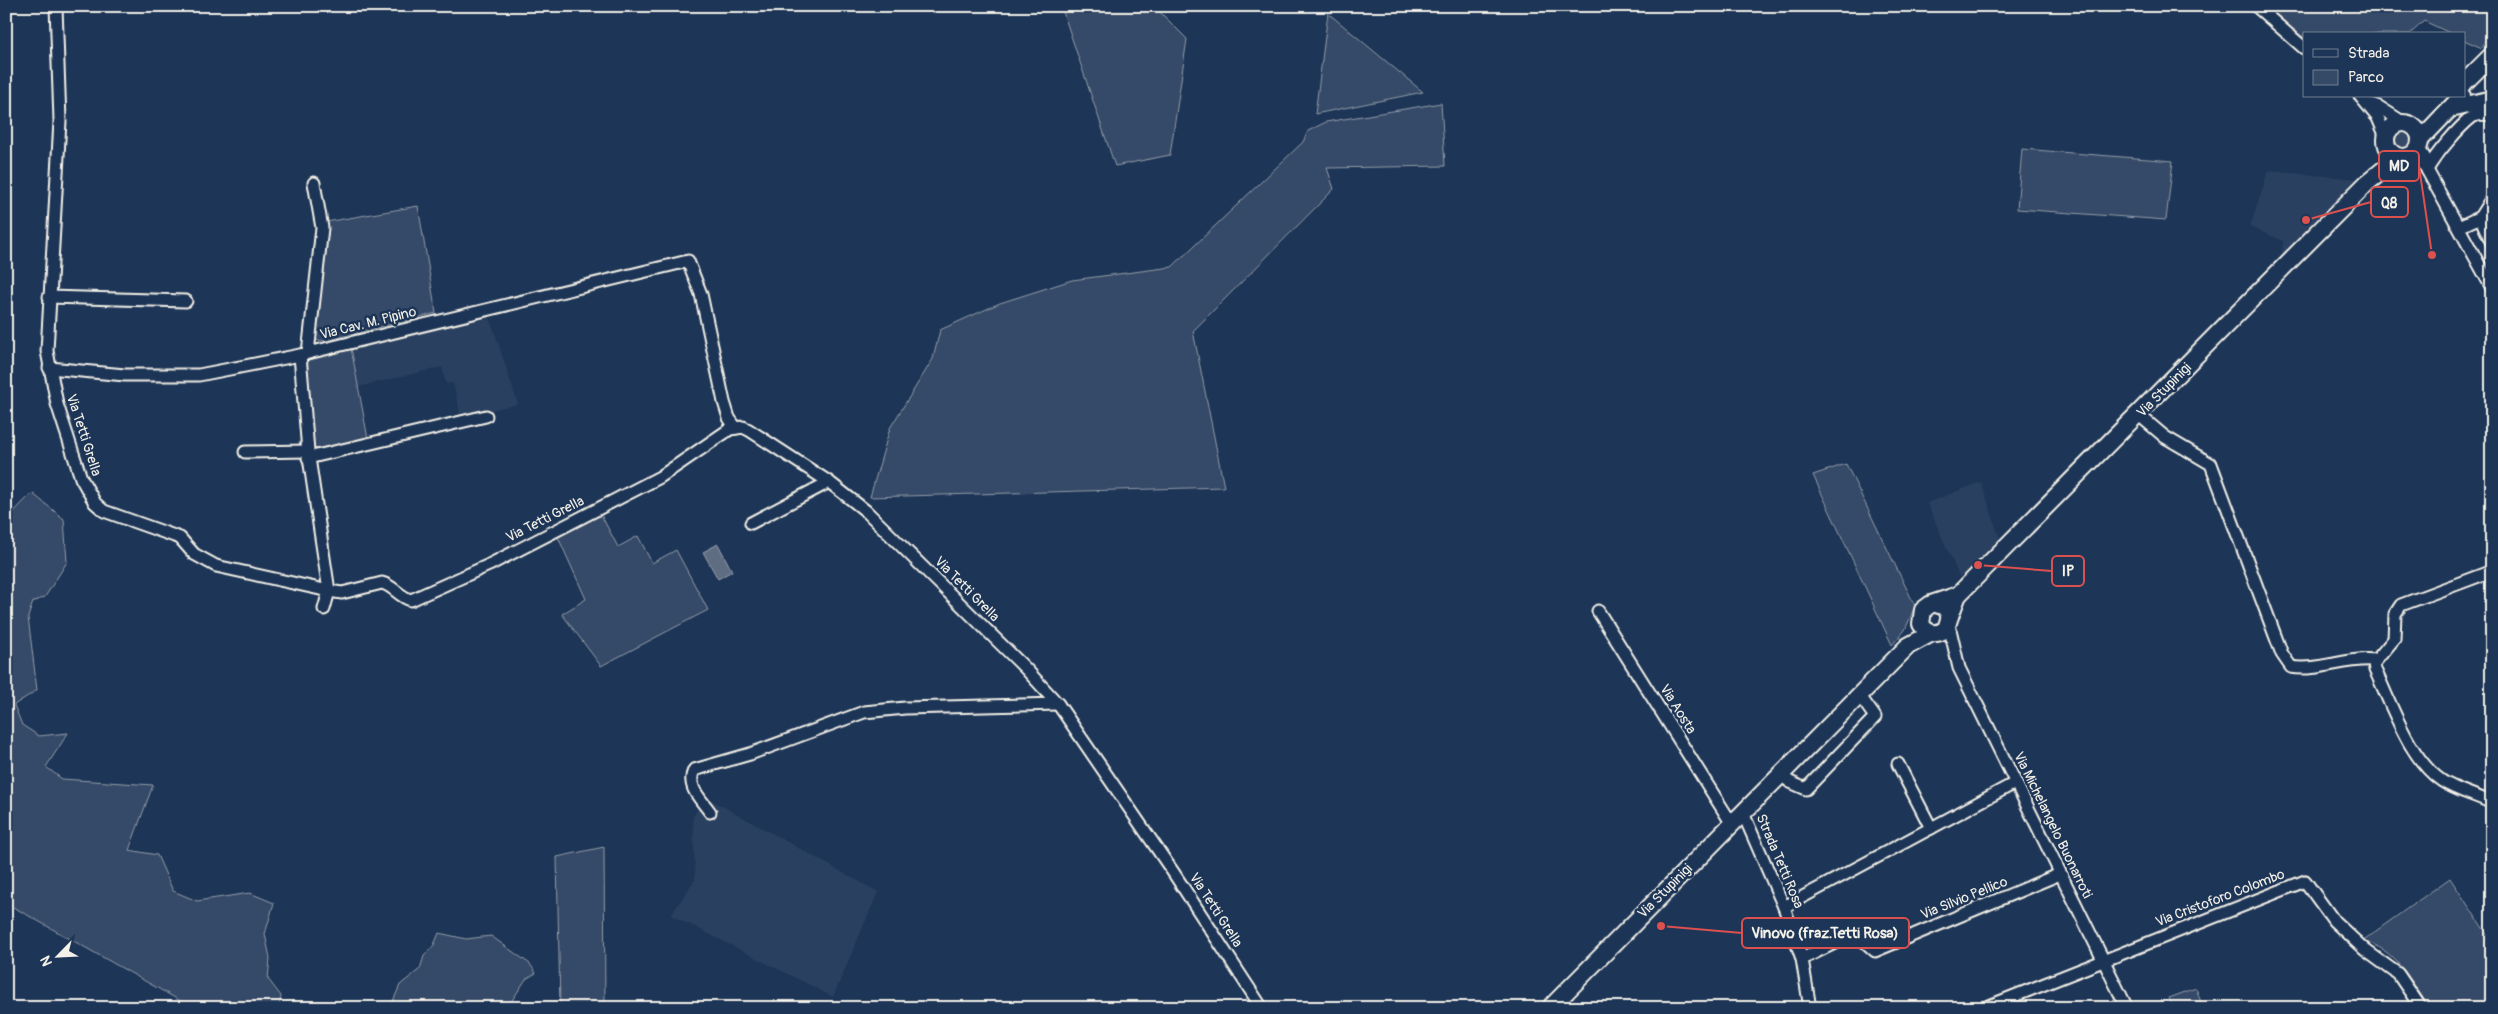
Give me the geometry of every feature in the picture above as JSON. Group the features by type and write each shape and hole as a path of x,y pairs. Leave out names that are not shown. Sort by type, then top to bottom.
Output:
{"street":[{"name":"Via Tetti Grella","path":"56,6 60,121 49,297 48,351 59,412 81,478 95,503 104,511 180,538 194,554 216,566 329,591 352,591 382,583 388,584 407,600 417,598 489,565 660,477 722,433 736,428 749,430 829,482 876,520 1025,668 1058,704 1174,872 1262,1008"},
{"path":"2256,6 2303,47"},
{"path":"2466,81 2492,54"},
{"name":"Via Stupinigi","path":"2466,92 2492,66"},
{"path":"2386,140 2391,127 2429,117 2450,103 2492,99"},
{"path":"2364,100 2416,129 2412,150"},
{"path":"2364,100 2378,118 2391,152 2412,150"},
{"name":"Via Stupinigi","path":"1550,1008 1908,646 1942,627 1958,595 2367,183 2412,150 2450,103"},
{"path":"2427,168 2472,117 2485,114 2492,115"},
{"name":"Via Stupinigi","path":"2367,183 2383,156 2386,140"},
{"path":"2412,150 2427,168 2490,281"},
{"path":"314,183 322,228 304,354 308,455 329,591 324,609"},
{"path":"2459,227 2480,217 2492,198"},
{"path":"2480,217 2492,243"},
{"name":"Via Cav. M. Pipino","path":"50,368 125,375 199,375 304,354 688,261 701,294 724,402 729,418 736,428"},
{"path":"49,297 186,301"},
{"path":"2139,414 2165,437 2211,464 2282,654 2290,667 2305,669 2350,660 2375,660 2392,645 2396,630 2395,614 2401,605 2492,571"},
{"path":"245,452 308,455 486,416"},
{"path":"751,523 829,482"},
{"name":"Via Stupinigi","path":"1936,604 1958,595"},
{"path":"1936,604 1945,607 1942,627 1924,628 1920,619 1923,610 1936,604"},
{"name":"Via Aosta","path":"1598,611 1738,818"},
{"name":"Via Stupinigi","path":"1908,646 1920,619"},
{"name":"Via Michelangelo Buonarroti","path":"1942,627 2015,783 2127,1008"},
{"path":"2375,660 2375,670 2385,692 2408,738 2427,770 2453,788 2492,803"},
{"path":"1781,775 1790,782 1806,789 1875,717 1860,696"},
{"path":"710,812 692,787 690,779 694,770 750,754 864,712 905,708 1058,704"},
{"path":"1898,764 1931,828"},
{"path":"1784,907 2015,783"},
{"name":"Strada Tetti Rosa","path":"1738,818 1784,907 1802,959 1810,1008"},
{"name":"Via Silvio Pellico","path":"1802,959 1855,933 1875,951 2060,874"},
{"name":"Via Cristoforo Colombo","path":"1984,1008 2305,881 2334,921 2365,950 2398,974 2419,1007"}],"shaded area":[{"path":"2268,171 2359,179 2282,255 2283,241 2250,227"},
{"path":"490,318 518,404 461,417 453,383 446,384 442,367 358,387 351,348"},
{"path":"1981,482 2002,545 1962,583 1927,503"},
{"path":"718,544 732,571 718,579 703,552"},
{"path":"706,797 878,892 833,997 671,915 695,879 693,816"}],"green space":[{"path":"1061,6 1154,6 1187,39 1170,155 1115,166"},
{"path":"2264,6 2492,6 2492,22 2482,48 2466,41 2466,32 2448,32 2424,21 2412,32 2303,32 2303,37"},
{"path":"1328,13 1423,92 1315,114"},
{"path":"1441,103 1445,166 1327,168 1334,189 1193,331 1224,487 870,497 890,428 933,359 940,330 1000,303 1072,280 1172,267 1303,142 1308,131 1326,122"},
{"path":"2403,131 2409,134 2412,140 2409,146 2403,149 2397,146 2394,140 2397,134"},
{"path":"2022,149 2173,161 2166,220 2017,209"},
{"path":"418,206 436,313 325,341 313,340 326,222"},
{"path":"351,348 368,439 314,449 302,358"},
{"path":"1846,464 1915,606 1905,630 1892,645 1813,475"},
{"path":"32,493 64,519 67,562 45,597 33,602 28,617 37,690 14,705 22,725 39,736 68,733 46,767 62,779 153,785 129,850 157,855 173,891 197,901 250,893 274,903 265,934 270,958 268,979 281,996 279,1008 193,1008 6,903 6,520"},
{"path":"601,515 618,547 638,536 652,563 676,550 708,610 601,666 562,614 586,599 558,537"},
{"path":"604,847 605,1008 560,1008 557,857"},
{"path":"2450,878 2492,942 2492,1008 2430,1008 2409,977 2393,958 2384,950 2362,941"},
{"path":"439,933 466,939 491,936 530,964 536,973 526,979 507,1008 390,1008 400,985 420,969 424,956 434,945"},
{"path":"2196,988 2203,1008 2173,1008 2169,998"}],"place":[{"name":"Q8","path":"2306,220"},
{"name":"MD","path":"2432,255"},
{"name":"IP","path":"1978,565"},
{"name":"Vinovo (fraz.Tetti Rosa)","path":"1661,926"}]}
